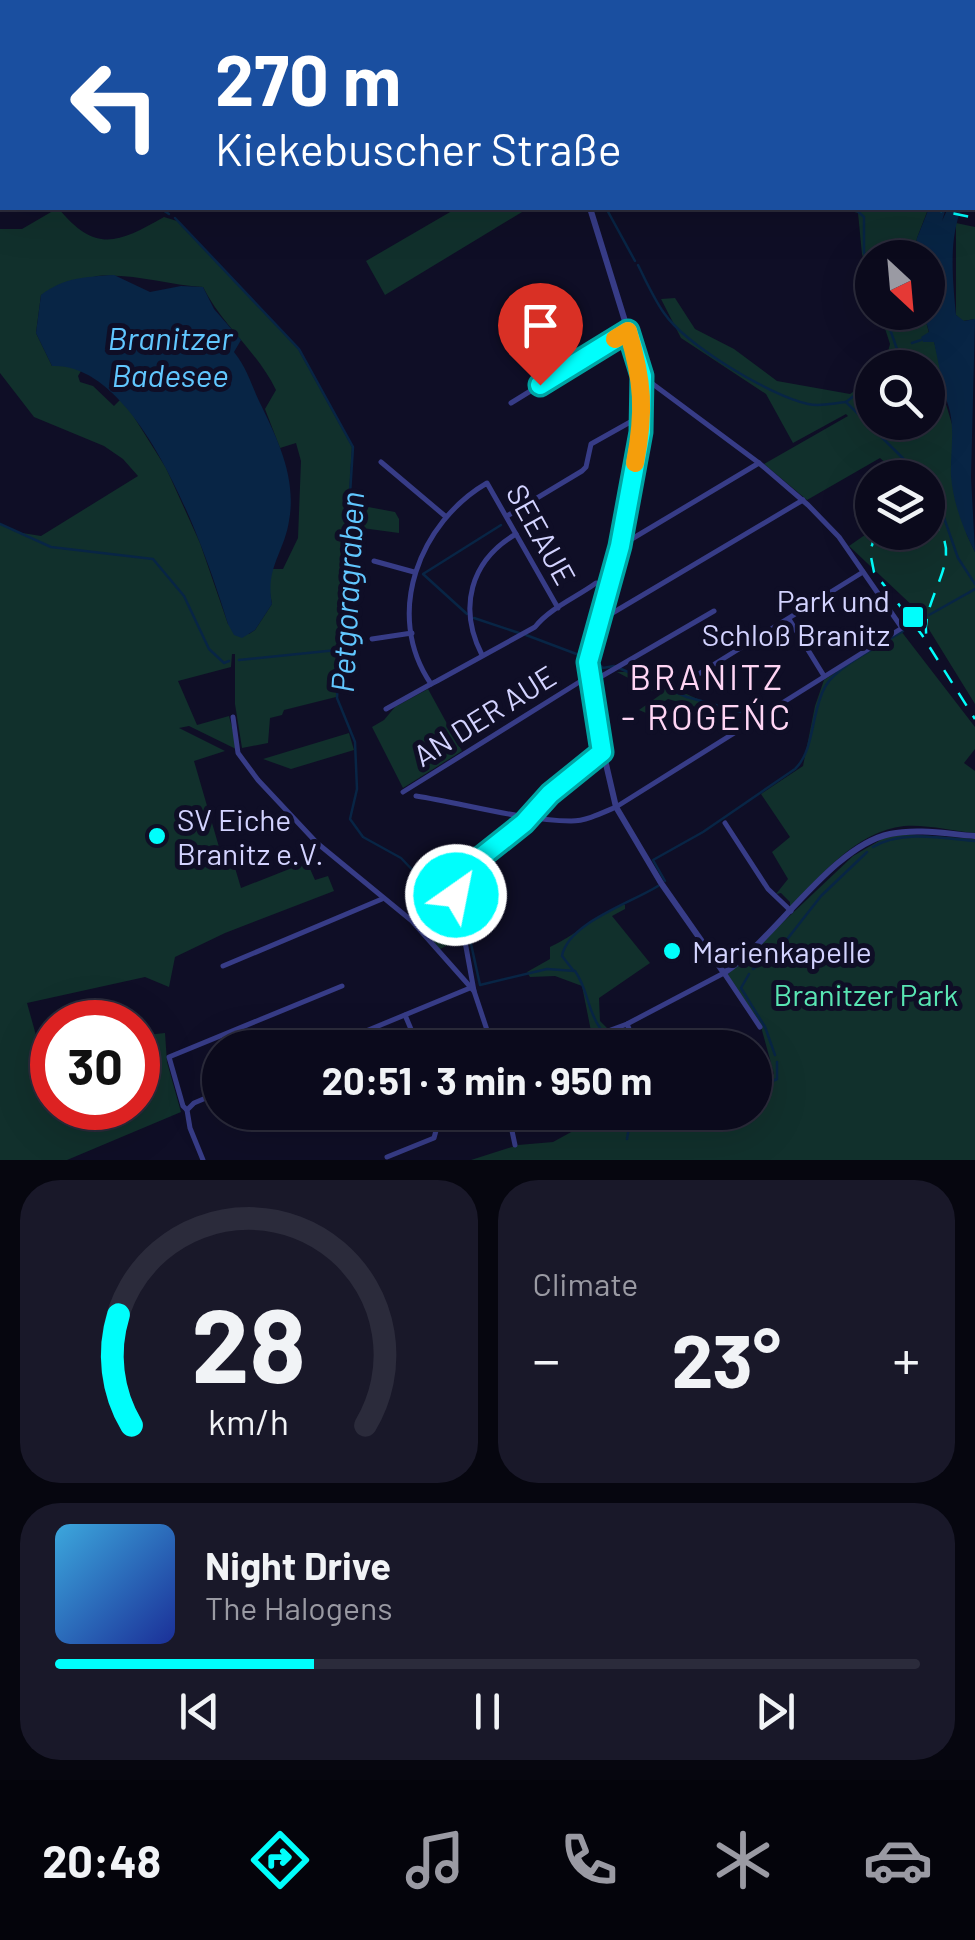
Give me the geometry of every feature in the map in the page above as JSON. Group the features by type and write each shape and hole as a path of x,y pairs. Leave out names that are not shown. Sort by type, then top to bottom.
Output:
{"street":[{"path":"591,210 642,376 642,416 620,546 590,652 589,679 602,752 616,807 661,883 760,1027"},
{"path":"511,403 628,331"},
{"path":"416,796 574,822 616,807 902,628 833,530 803,500 642,376"},
{"path":"507,516 582,471 591,444 642,416"},
{"path":"381,462 444,516 424,547 410,604 412,633 422,669 431,684"},
{"path":"620,546 759,464"},
{"name":"SEEAUE","path":"444,516 487,482 558,608"},
{"path":"598,621 803,500"},
{"path":"482,656 469,615 472,586 482,564 498,545 516,534"},
{"path":"374,561 415,572"},
{"path":"684,682 863,572"},
{"path":"386,709 535,627 596,583 609,586"},
{"name":"AN DER AUE","path":"403,792 589,679 714,611"},
{"path":"789,619 824,677"},
{"path":"372,639 412,633"},
{"path":"233,717 238,753 258,780 312,838 412,921 472,989 488,1030"},
{"path":"472,989 456,877 532,816 550,794 602,752"},
{"path":"725,823 768,890 791,912"},
{"path":"612,1030 724,973 844,859 884,835 904,832 975,836"},
{"path":"223,966 382,899"},
{"path":"459,974 472,968"},
{"path":"203,1160 169,1057 342,986"},
{"path":"368,1030 472,989"},
{"path":"404,1015 411,1030"},
{"path":"627,1024 629,1030"},
{"path":"187,1110 202,1100"},
{"path":"387,1157 434,1138 434,1130"},
{"path":"512,1130 516,1145"}],"green space":[{"path":"60,210 84,232 108,239 133,233 164,217 177,221 298,349 352,447 336,697 284,710 282,715 270,718 268,743 242,748 235,704 235,654 231,667 178,681 197,725 229,716 238,750 189,726 179,728 225,751 194,761 219,847 230,851 241,888 307,862 315,880 328,876 334,891 175,957 169,987 145,977 27,1003 30,1130 138,1130 67,1160 0,1160 0,524 16,532 41,536 138,476 104,446 34,417 0,373 0,229 22,229","holes":["97,276 203,287 259,363 276,390 265,409 280,448 296,443 301,461 298,538 283,569 272,569 268,582 272,604 249,634 228,624 200,543 166,468 122,398 114,406 93,386 80,382 81,371 72,365 52,366 36,333 41,295"]},
{"path":"454,210 525,210 385,295 366,261"},
{"path":"847,210 927,212 917,240 861,240 858,213"},
{"path":"956,223 975,227 975,319 963,321 956,315"},
{"path":"675,298 695,329 734,349 777,381 850,394 855,391 855,440 945,440 945,401 954,431 951,474 975,552 975,704 917,610 849,546 855,542 855,550 945,550 945,460 855,460 855,472 807,500 764,464 848,416 793,443 766,394 681,338 661,299"},
{"path":"885,330 928,330 922,337 934,341 936,350 888,350"},
{"path":"363,506 395,512 399,533 362,528 354,538 355,513"},
{"path":"901,631 975,727 975,749 964,763 975,771 975,833 904,826 870,836 827,869 790,907 781,893 776,894 788,879 772,852 790,837 761,794 803,766 824,680"},
{"path":"617,672 639,672 706,703 699,708 668,699 646,713 639,710 660,695"},
{"path":"428,689 462,751 403,788 372,727 395,707"},
{"path":"349,733 354,750 291,769 263,759"},
{"name":"Branitzer Park","path":"905,834 975,839 975,1160 471,1160 518,1145 553,1142 575,1130 772,1130 772,1030 762,1030 727,975 853,856 884,838"},
{"path":"455,900 461,930 454,933 456,941 440,949 413,920"},
{"path":"625,905 625,909 612,916 650,963 599,998 600,1021 609,1030 591,1030 582,986 555,976 530,977 527,972 550,959 550,947"},
{"path":"165,1033 167,1062 181,1112 160,1121 160,1034"}],"water":[{"path":"928,210 945,210 942,221 947,210 961,210 953,247 953,275 956,315 964,321 975,319 971,477 975,552 963,525 951,476 952,422 945,397 945,350 936,350 934,342 923,342 921,337 928,330 945,330 945,240 917,240"},
{"name":"Branitzer Badesee","path":"114,275 150,292 181,286 203,287 214,309 241,340 234,352 284,458 291,505 287,532 271,580 272,604 255,630 242,638 234,635 228,624 186,510 141,427 114,394 84,373 52,366 36,333 41,295 67,281"}],"waterway":[{"name":"Petgoragraben","path":"163,210 169,214"},
{"path":"607,210 635,261"},
{"path":"856,210 864,217 864,240"},
{"name":"Petgoragraben","path":"175,218 299,349 353,447 337,698 355,742 357,789 350,819 363,837 401,858 421,879 454,899 461,898 480,985 547,969 575,971 600,1028"},
{"path":"638,265 675,326 730,368 808,404 846,402"},
{"path":"890,330 897,350"},
{"path":"912,343 921,340"},
{"path":"855,395 846,402 855,411"},
{"path":"884,440 905,460"},
{"path":"945,521 958,558 975,584"},
{"path":"0,524 51,547 153,559 184,596 209,649 224,663 229,661"},
{"path":"467,614 423,574 501,525"},
{"path":"929,615 975,589"},
{"path":"474,618 519,633"},
{"path":"665,881 653,860 703,832 795,769 806,752 830,679 903,631"},
{"path":"526,635 595,661 603,668 614,666 687,697 748,714"},
{"path":"239,660 337,650"},
{"path":"873,847 909,837 975,841"},
{"path":"753,969 781,947 821,896 867,852"},
{"path":"573,970 562,956 576,934 602,915 658,886"},
{"path":"749,974 741,988 765,1027 775,1055"},
{"path":"772,1081 777,1079 777,1062"},
{"name":"Petgoragraben","path":"627,1139 628,1130"}],"railway":[{"path":"937,210 975,218"},
{"path":"928,643 926,627 945,563 945,545"},
{"path":"871,550 874,572 922,635 975,719"}],"slow traffic":[{"path":"615,339 628,331 642,376 641,432 635,463"}],"place":[{"name":"Park und Schloß Branitz","path":"913,617"},
{"name":"SV Eiche Branitz e.V.","path":"157,836"},
{"name":"Marienkapelle","path":"672,951"}],"district":[{"name":"BRANITZ - ROGEŃC","path":"707,696"}],"route":[{"path":"456,895 456,877 524,823 566,779 602,752 588,662 620,546 641,432 642,376 628,331 540,385"}]}
